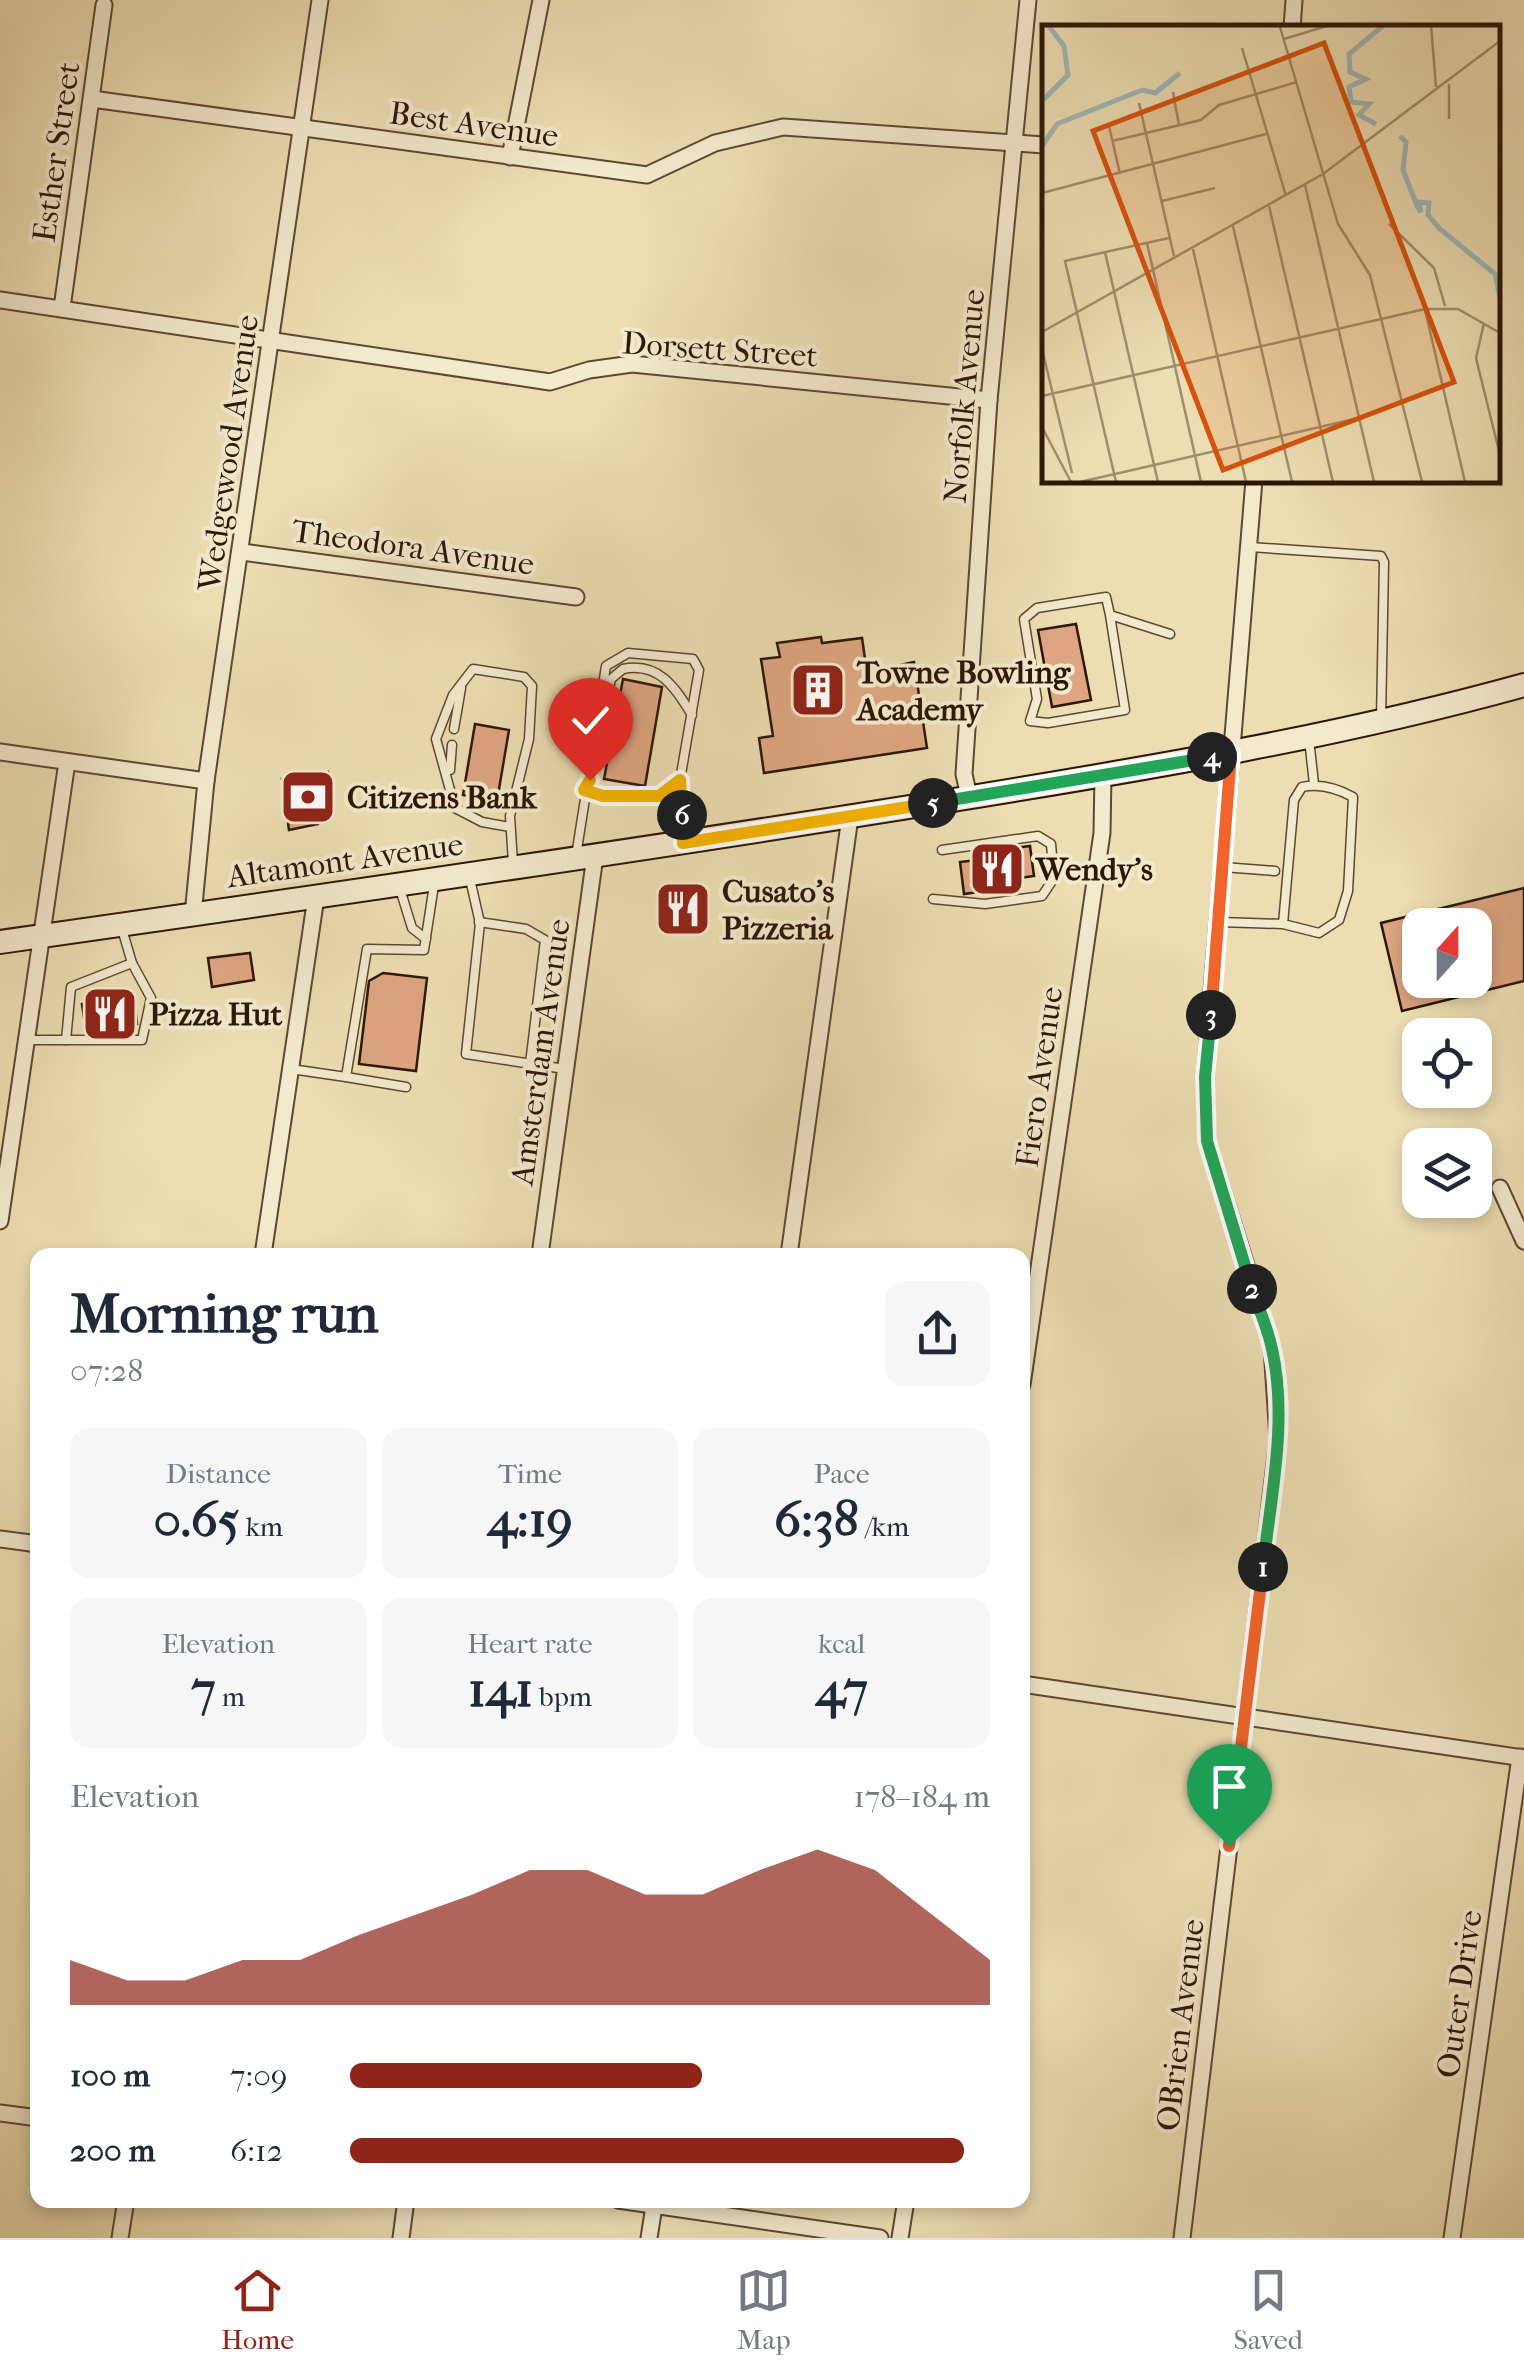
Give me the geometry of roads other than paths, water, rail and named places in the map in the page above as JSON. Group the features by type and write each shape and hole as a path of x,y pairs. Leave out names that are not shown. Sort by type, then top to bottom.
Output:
{"main road":[{"name":"Altamont Avenue","path":"0,942 683,843 1104,776 1231,754 1524,686"}],"street":[{"name":"Wedgewood Avenue","path":"192,915 206,781 320,0"},
{"path":"510,158 541,0"},
{"name":"Norfolk Avenue","path":"968,797 964,774 989,400 1028,0"},
{"path":"1292,25 1294,0"},
{"name":"Esther Street","path":"62,308 104,5"},
{"name":"Best Avenue","path":"92,99 647,175 716,143 783,127 1042,145"},
{"name":"Dorsett Street","path":"0,300 272,344 550,382 590,370 632,364 989,400"},
{"name":"OBrien Avenue","path":"1182,2238 1278,1438 1272,1348 1207,1141 1205,1077 1254,482"},
{"name":"Theodora Avenue","path":"242,552 576,597"},
{"path":"0,752 206,781"},
{"path":"0,1221 6,1142 26,1040 67,762"},
{"name":"Fiero Avenue","path":"1030,1330 1102,833 1104,776"},
{"path":"790,1248 850,817"},
{"name":"Amsterdam Avenue","path":"541,1248 565,1069 585,857"},
{"path":"264,1248 316,896"},
{"path":"1500,1188 1524,1241"},
{"path":"0,1539 30,1543"},
{"path":"1030,1685 1522,1758"},
{"name":"Outer Drive","path":"1452,2238 1522,1758"},
{"path":"0,2113 30,2117"},
{"path":"120,2238 125,2208"},
{"path":"401,2238 405,2208"},
{"path":"649,2238 653,2208"},
{"path":"692,2208 880,2238"},
{"path":"900,2238 905,2208"}],"lane":[{"path":"1248,547 1380,556 1384,562 1381,719"},
{"path":"1106,597 1110,615 1125,710 1048,723 1030,721 1037,699 1024,620 1037,608 1106,597"},
{"path":"1110,615 1170,634"},
{"path":"585,857 584,790 606,666 628,653 694,659 699,670 680,780 683,843"},
{"path":"510,827 462,815 455,808 436,740 440,722 473,669 524,677 532,686 528,738 510,827 514,868"},
{"path":"584,790 590,780 610,679 623,669 658,671 676,689 692,715"},
{"path":"454,729 462,684"},
{"path":"1309,735 1314,784"},
{"path":"450,779 452,745"},
{"path":"584,790 603,796 659,796 680,780"},
{"path":"1220,922 1283,924 1319,933 1329,930 1339,920 1348,891 1353,798 1314,784 1302,787 1294,800 1283,924"},
{"path":"933,899 985,904 1042,896 1054,878 1051,844 1038,836 942,850"},
{"path":"1223,868 1275,871"},
{"path":"468,874 479,922 463,1047 466,1054 565,1069"},
{"path":"346,1077 367,949 424,950 434,880"},
{"path":"399,885 412,928 426,938"},
{"path":"479,922 526,928 545,940 530,1064"},
{"path":"26,1040 142,1040 151,998 132,963 121,926"},
{"path":"66,1040 71,987 132,963"},
{"path":"291,1069 406,1087"}],"place":[{"name":"Towne Bowling Academy","path":"818,690"},
{"name":"Citizens Bank","path":"308,797"},
{"name":"Wendy's","path":"997,869"},
{"name":"Cusato's Pizzeria","path":"683,909"},
{"name":"Pizza Hut","path":"110,1014"}]}
